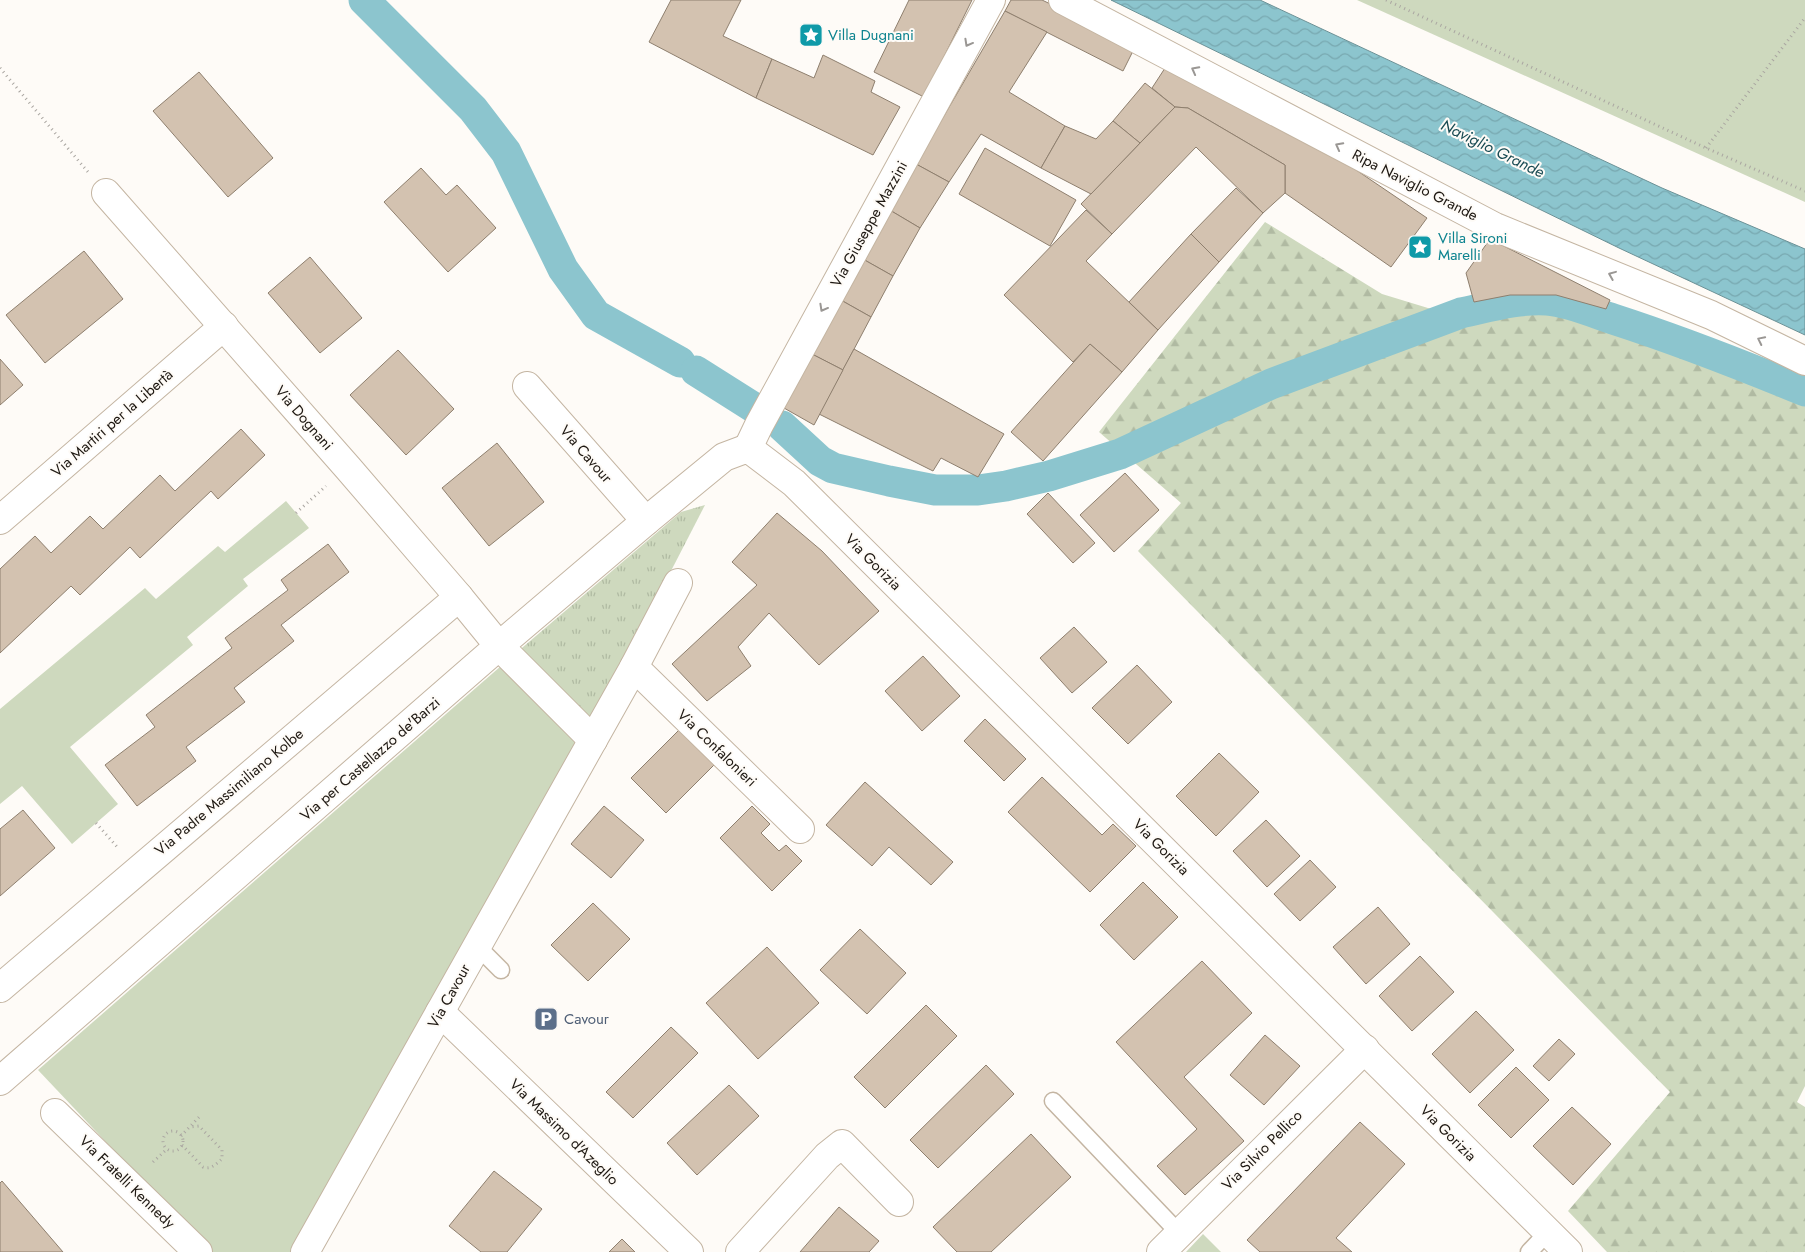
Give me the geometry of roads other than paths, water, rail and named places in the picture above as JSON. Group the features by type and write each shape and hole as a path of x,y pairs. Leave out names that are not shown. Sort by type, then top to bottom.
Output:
{"street":[{"name":"Via Giuseppe Mazzini","path":"748,448 991,0"},
{"name":"Ripa Naviglio Grande","path":"1064,0 1495,227 1711,315 1805,361"},
{"name":"Via Dognani","path":"106,193 348,468 499,646"},
{"name":"Via Martiri per la Libertà","path":"0,520 224,326"},
{"name":"Via Cavour","path":"527,386 646,521"},
{"name":"Via per Castellazzo de'Barzi","path":"0,1081 499,646 646,521 718,461 748,448"},
{"name":"Via Gorizia","path":"748,448 794,483 1568,1252"},
{"name":"Via Cavour","path":"305,1252 634,667 678,583"},
{"name":"Via Padre Massimiliano Kolbe","path":"0,988 459,597"},
{"path":"499,646 593,740"},
{"name":"Via Confalonieri","path":"634,667 800,829"},
{"name":"Via Massimo d'Azeglio","path":"440,1012 689,1252"},
{"name":"Via Silvio Pellico","path":"1170,1242 1365,1049"},
{"name":"Via Fratelli Kennedy","path":"55,1113 198,1252"},
{"path":"740,1252 827,1156 842,1144 899,1202"}],"lane":[{"path":"477,946 501,970"},
{"path":"1053,1101 1170,1242"},
{"path":"1529,1252 1548,1232"}],"water":[{"name":"Naviglio Grande","path":"1111,0 1260,0 1662,188 1805,249 1805,335 1619,248"}],"waterway":[{"path":"364,0 473,109 506,152 563,269 596,315 680,362"},
{"path":"782,426 820,461 833,468 935,490 978,490 1006,486 1049,476 1120,454 1271,384 1461,313 1526,300 1556,301 1581,308 1686,344 1805,391"},
{"path":"696,371 756,409"}],"place":[{"name":"Villa Dugnani","path":"811,35"},
{"name":"Villa Sironi Marelli","path":"1420,247"},
{"name":"Cavour","path":"546,1019"}]}
